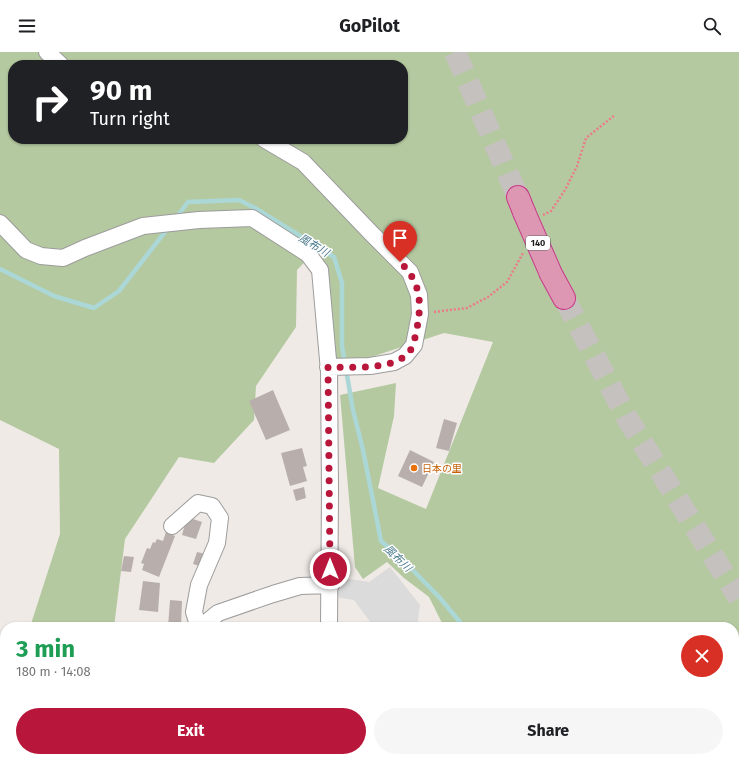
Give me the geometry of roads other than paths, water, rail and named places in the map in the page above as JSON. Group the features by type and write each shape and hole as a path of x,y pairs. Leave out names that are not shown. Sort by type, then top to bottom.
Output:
{"highway":[{"name":"140","path":"521,204 564,298"}],"street":[{"path":"47,52 56,60"},
{"path":"272,144 303,162 410,272 419,295 420,314 414,345 405,356 394,362 370,366 328,367"},
{"path":"0,223 26,250 41,256 63,258 143,226 199,220 252,218 308,254 320,270 328,367 329,622"},
{"path":"172,526 198,504 212,506 220,518 217,543 198,585 194,612 196,622"},
{"path":"207,622 218,614 273,594 300,586 330,585"}],"waterway":[{"name":"風布川","path":"175,219 188,202 239,200 255,208 334,257 342,283 342,346 353,410 363,450 381,541 403,560 440,598 460,622"},
{"name":"風布川","path":"0,269 54,296 94,308 119,291 168,228"}],"tunnel":[{"path":"455,52 518,197"},
{"path":"564,298 627,418 739,598"}],"place":[{"name":"日本の里","path":"414,468"}]}
